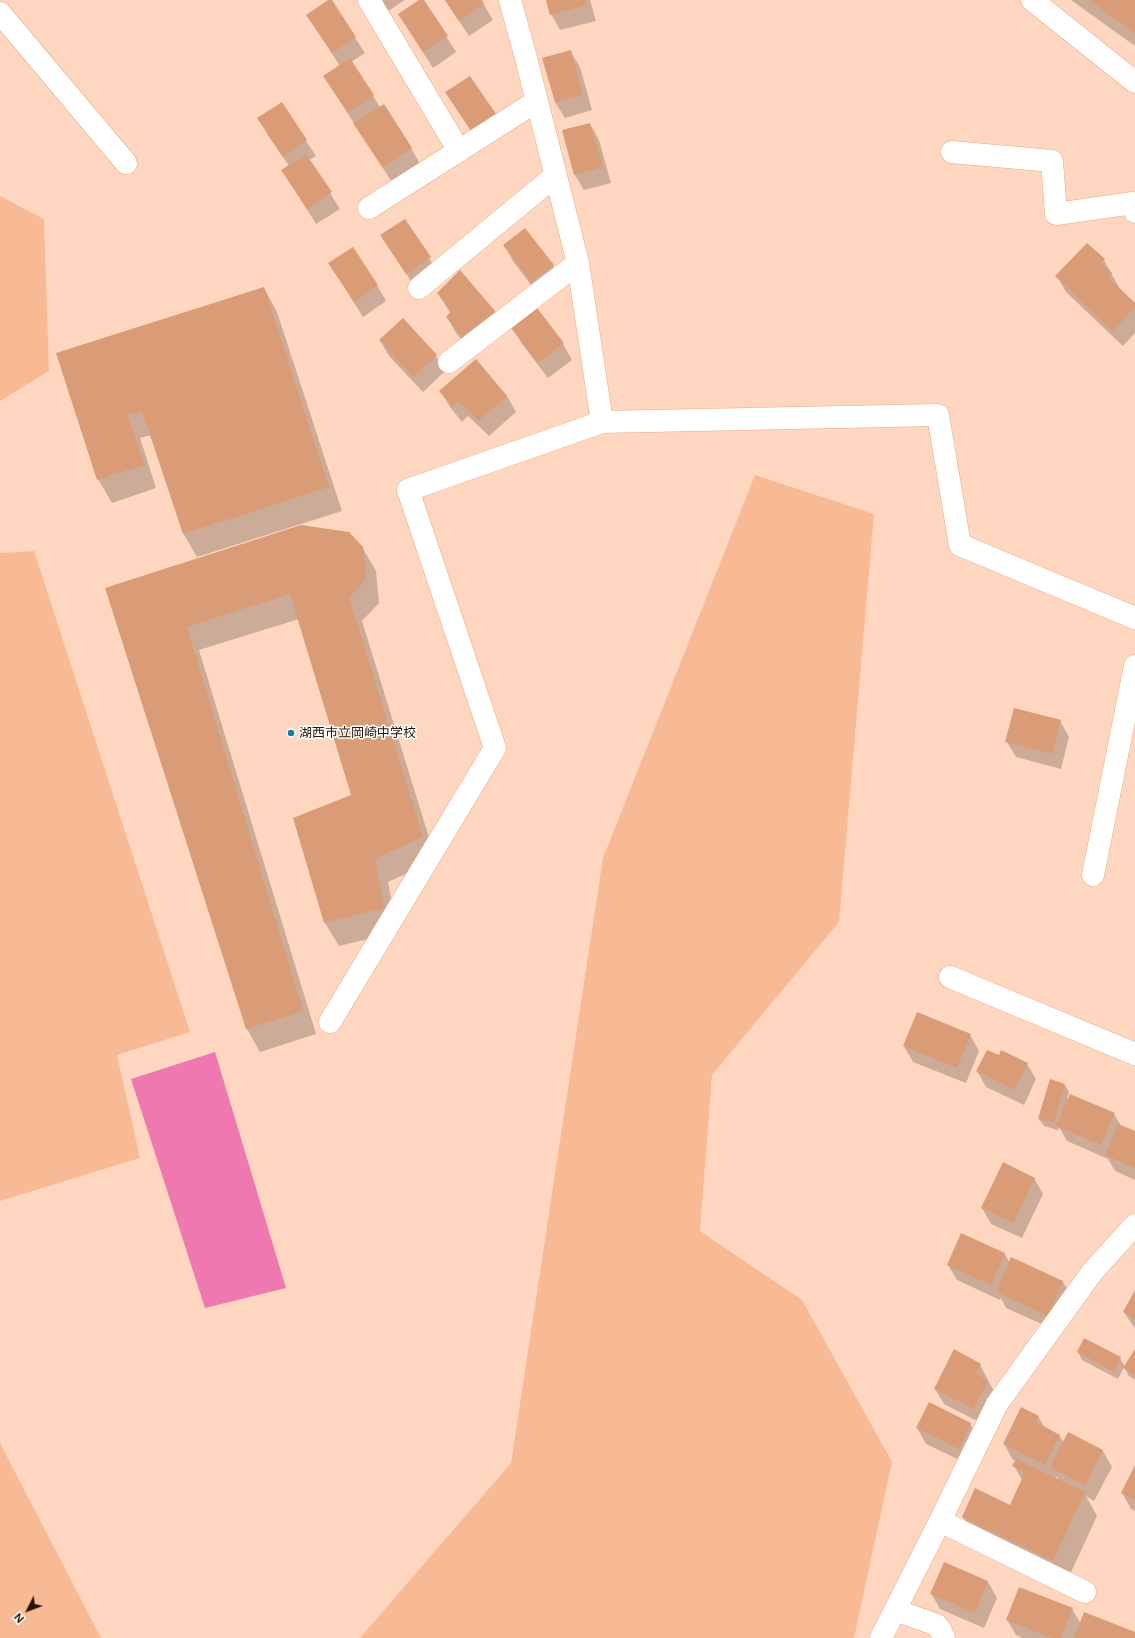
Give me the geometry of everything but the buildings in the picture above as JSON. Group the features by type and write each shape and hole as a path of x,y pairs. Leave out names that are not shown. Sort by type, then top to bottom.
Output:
{"street":[{"path":"369,0 459,150"},
{"path":"510,0 578,263 602,422"},
{"path":"1032,0 1135,82"},
{"path":"0,13 126,163"},
{"path":"369,208 537,101"},
{"path":"952,152 1052,161 1056,214 1134,206"},
{"path":"419,288 556,175"},
{"path":"449,362 578,263"},
{"path":"330,1022 494,748 408,490 602,422 938,415 960,545 1135,618"},
{"path":"1093,875 1135,666"},
{"path":"950,977 1135,1054"},
{"path":"881,1638 940,1522 997,1404 1093,1271 1135,1224"},
{"path":"940,1522 1084,1592"},
{"path":"895,1610 937,1625 944,1638"}],"shaded area":[{"path":"0,196 44,219 49,371 0,401"},
{"path":"755,475 874,514 839,922 712,1075 700,1231 802,1300 892,1462 854,1638 360,1638 511,1463 603,858"},
{"path":"34,551 190,1032 117,1055 140,1158 0,1201 0,553"},
{"path":"215,1052 286,1288 205,1308 131,1079"},
{"path":"0,1443 101,1638 0,1638"}],"place":[{"name":"湖西市立岡崎中学校","path":"291,733"}]}
